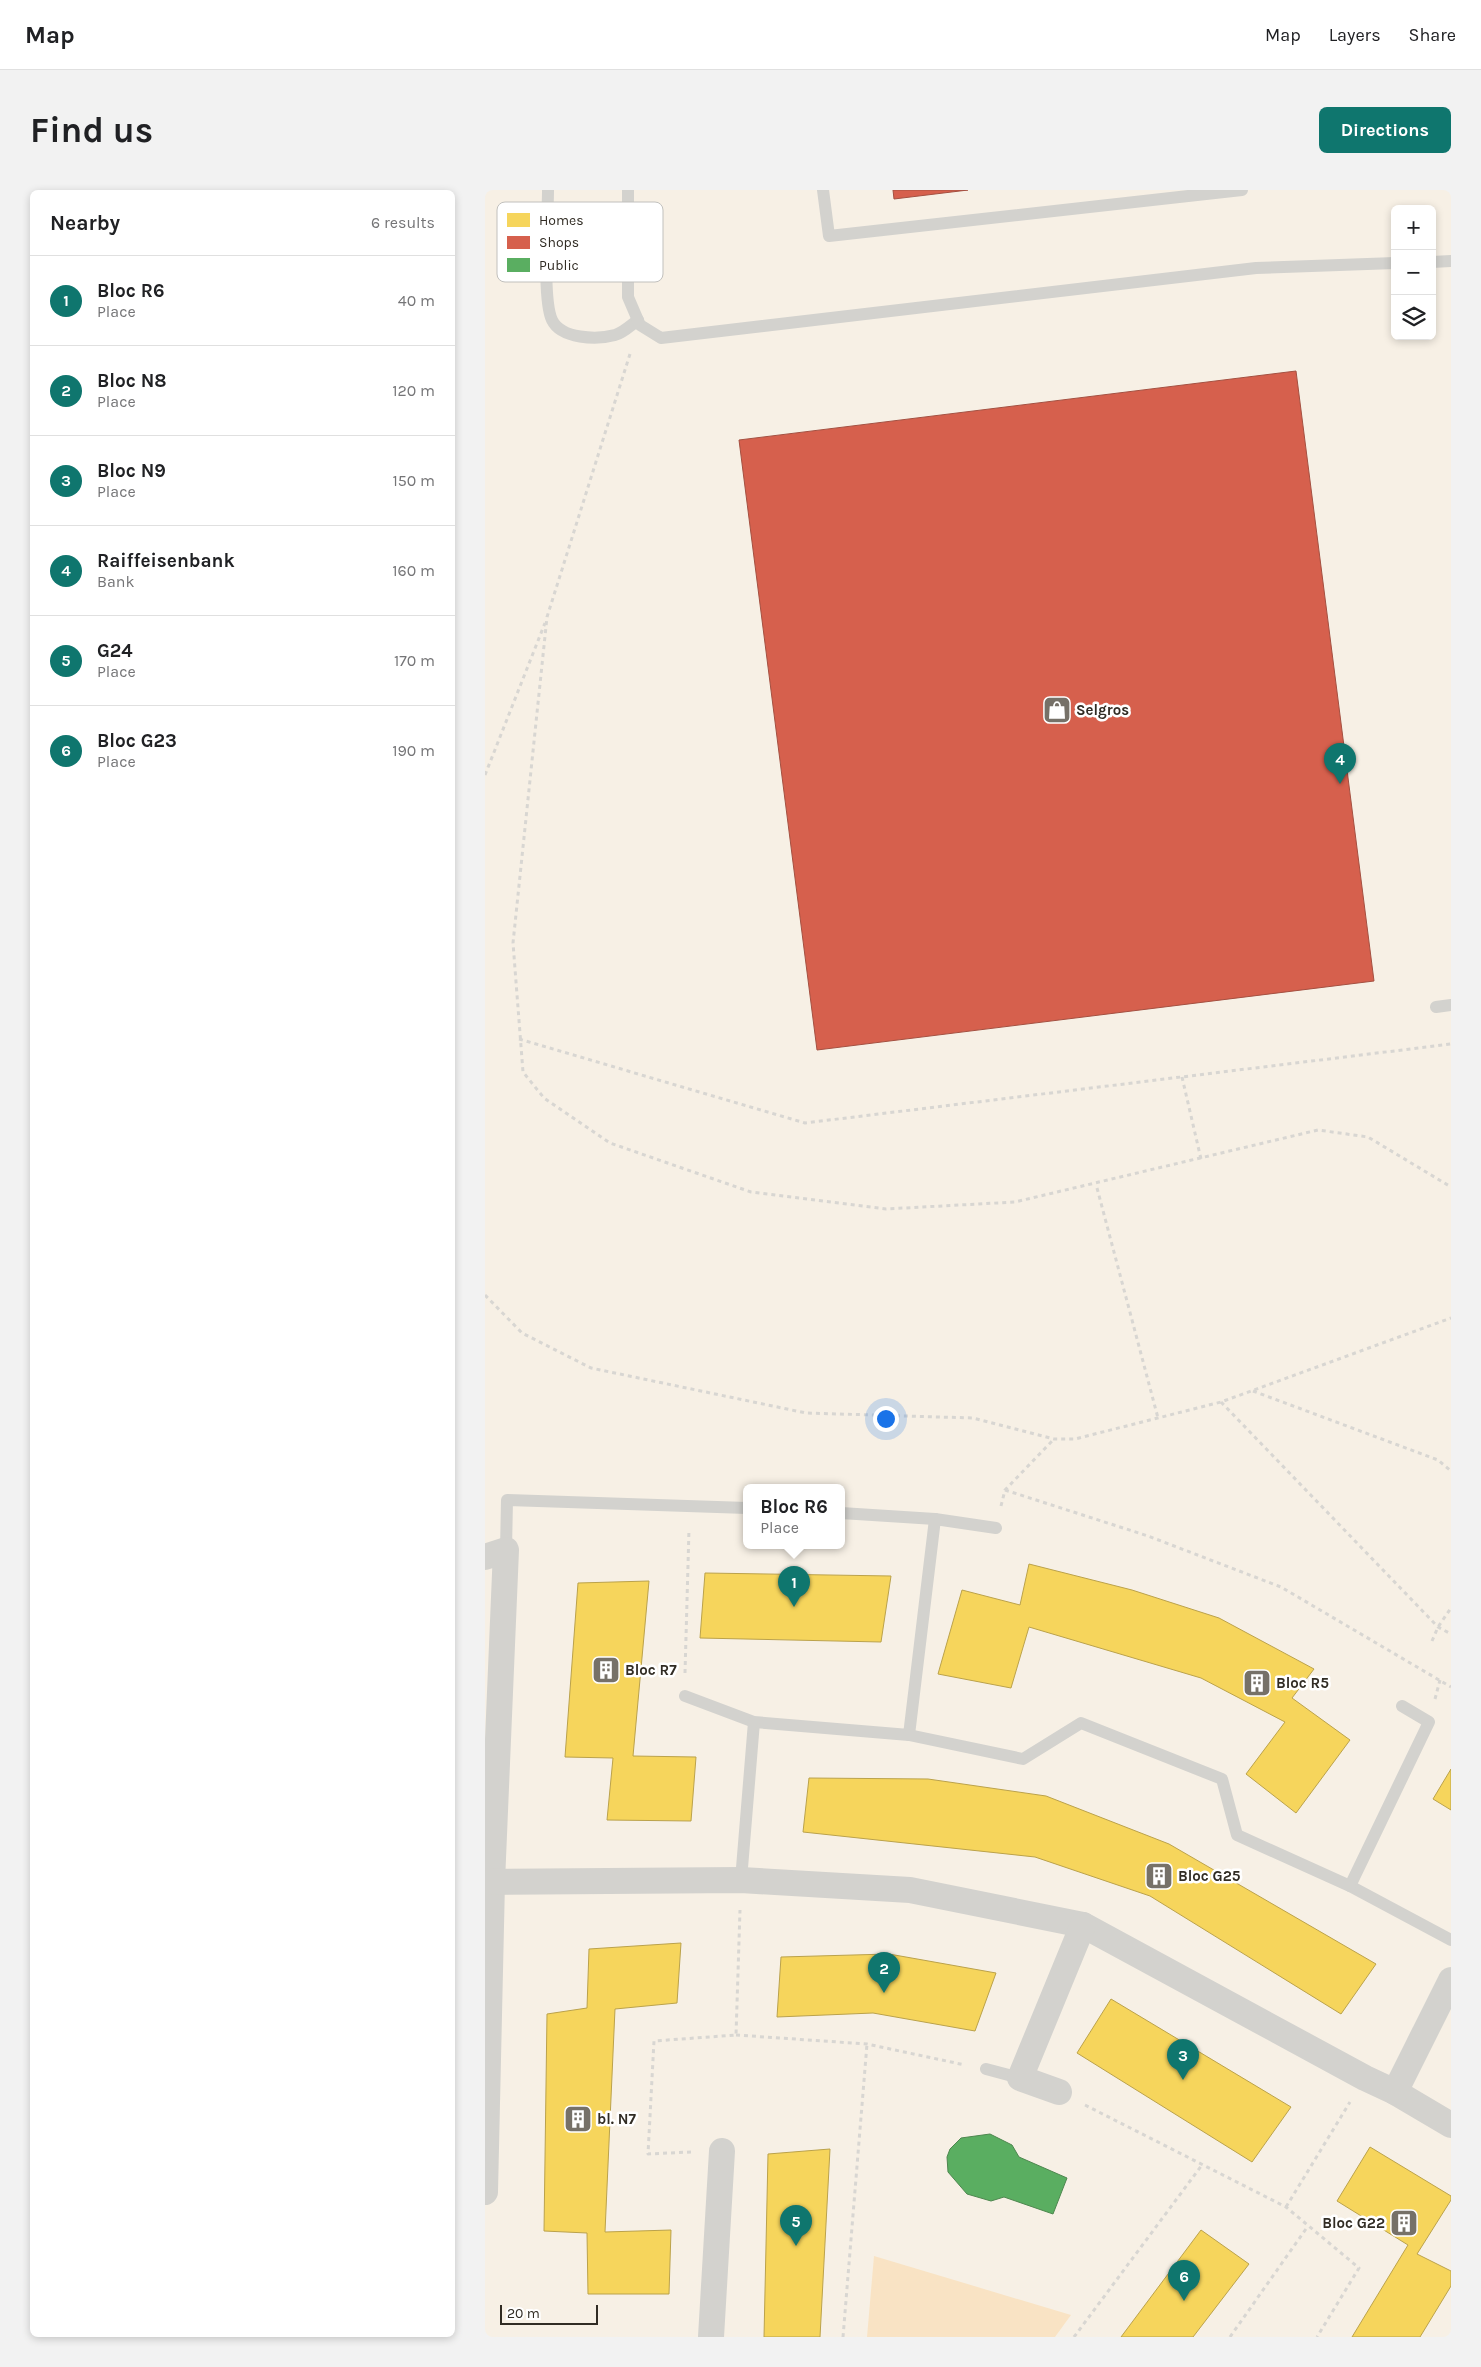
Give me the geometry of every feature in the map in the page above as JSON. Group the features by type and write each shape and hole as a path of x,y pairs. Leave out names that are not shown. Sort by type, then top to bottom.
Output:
{"street":[{"path":"485,2192 488,1882 496,1553"},
{"path":"488,1882 741,1880 910,1890 1083,1925 1365,2078 1395,2092 1451,2124"},
{"path":"1059,2092 1020,2078 1083,1925"},
{"path":"1395,2092 1451,1980"},
{"path":"711,2337 722,2151"}],"lane":[{"path":"823,190 829,236 1242,190"},
{"path":"1436,262 1451,261"},
{"path":"628,282 628,297 639,322 661,338 1256,268 1391,263"},
{"path":"548,282 548,299 552,320 561,332 582,338 615,335 639,322"},
{"path":"1436,1007 1451,1005"},
{"path":"496,1553 507,1500 743,1508"},
{"path":"845,1514 935,1518 996,1528"},
{"path":"909,1735 935,1518"},
{"path":"685,1696 754,1722 909,1735 1023,1759 1081,1722 1222,1779 1237,1835 1350,1886 1451,1940"},
{"path":"1350,1886 1429,1722 1402,1706"},
{"path":"741,1880 754,1722"},
{"path":"986,2069 1020,2078"}],"path":[{"path":"485,775 547,618 639,322"},
{"path":"547,618 513,944 519,1039 523,1072 544,1098 610,1143 751,1192 886,1209 1015,1202 1318,1130 1368,1137 1451,1187"},
{"path":"519,1039 805,1123 1451,1044"},
{"path":"1182,1077 1201,1159"},
{"path":"1097,1188 1158,1418"},
{"path":"485,1295 522,1334 591,1368 806,1413 973,1418 1054,1439 1075,1439 1221,1402 1451,1318"},
{"path":"1252,1391 1438,1460 1451,1471"},
{"path":"1221,1402 1438,1627 1451,1634"},
{"path":"996,1528 1005,1490 1054,1439"},
{"path":"1005,1490 1148,1536 1281,1587 1451,1687"},
{"path":"685,1696 690,1505"},
{"path":"1432,1641 1438,1627 1451,1608"},
{"path":"736,2035 741,1880"},
{"path":"722,2151 648,2154 654,2041 736,2035 867,2044 986,2069"},
{"path":"843,2337 867,2044"},
{"path":"1286,2206 1365,2078"},
{"path":"1059,2092 1286,2206 1359,2268 1317,2337"},
{"path":"1074,2337 1202,2165"},
{"path":"1230,2337 1308,2226"}],"shaded area":[{"path":"874,2256 1071,2315 1055,2337 867,2337"}],"building: Homes":[{"name":"Bloc R5","path":"1029,1564 1132,1590 1219,1618 1314,1669 1292,1698 1350,1740 1296,1813 1246,1774 1285,1722 1201,1678 1029,1627 1011,1688 938,1674 962,1590 1020,1605"},
{"path":"705,1573 891,1576 881,1642 700,1638"},
{"name":"Bloc R7","path":"649,1581 633,1756 696,1757 691,1821 607,1820 613,1758 565,1757 578,1583"},
{"path":"1451,1769 1451,1810 1433,1799"},
{"name":"Bloc G25","path":"809,1778 928,1779 1046,1796 1169,1844 1376,1964 1341,2014 1150,1896 1035,1857 803,1832"},
{"name":"bl. N7","path":"681,1943 677,2003 615,2009 605,2232 671,2230 669,2294 588,2294 587,2233 544,2231 547,2014 587,2008 589,1949"},
{"path":"889,1954 996,1973 975,2031 873,2013 777,2017 781,1957"},
{"path":"1111,1999 1291,2107 1252,2162 1077,2053"},
{"name":"Bloc G22","path":"1370,2147 1451,2196 1451,2200 1417,2254 1451,2271 1451,2286 1420,2337 1352,2337 1408,2245 1337,2201"},
{"path":"830,2149 820,2337 764,2337 768,2154"},
{"path":"1201,2230 1249,2264 1193,2337 1121,2337"}],"building: Shops":[{"path":"893,190 968,190 894,199"},
{"name":"Selgros","path":"1296,371 1374,981 817,1050 739,440"}],"building: Public":[{"path":"990,2134 1012,2145 1019,2157 1067,2178 1053,2214 1004,2197 991,2201 967,2194 948,2172 947,2157 950,2149 961,2138"}],"place":[{"name":"Selgros","path":"1057,710"},
{"name":"Raiffeisenbank","path":"1340,784"},
{"name":"Bloc R6","path":"794,1607"},
{"name":"Bloc R7","path":"606,1670"},
{"name":"Bloc R5","path":"1257,1683"},
{"name":"Bloc G25","path":"1159,1876"},
{"name":"Bloc N8","path":"884,1993"},
{"name":"Bloc N9","path":"1183,2080"},
{"name":"bl. N7","path":"578,2119"},
{"name":"Bloc G22","path":"1404,2223"},
{"name":"G24","path":"796,2246"},
{"name":"Bloc G23","path":"1184,2301"}]}
